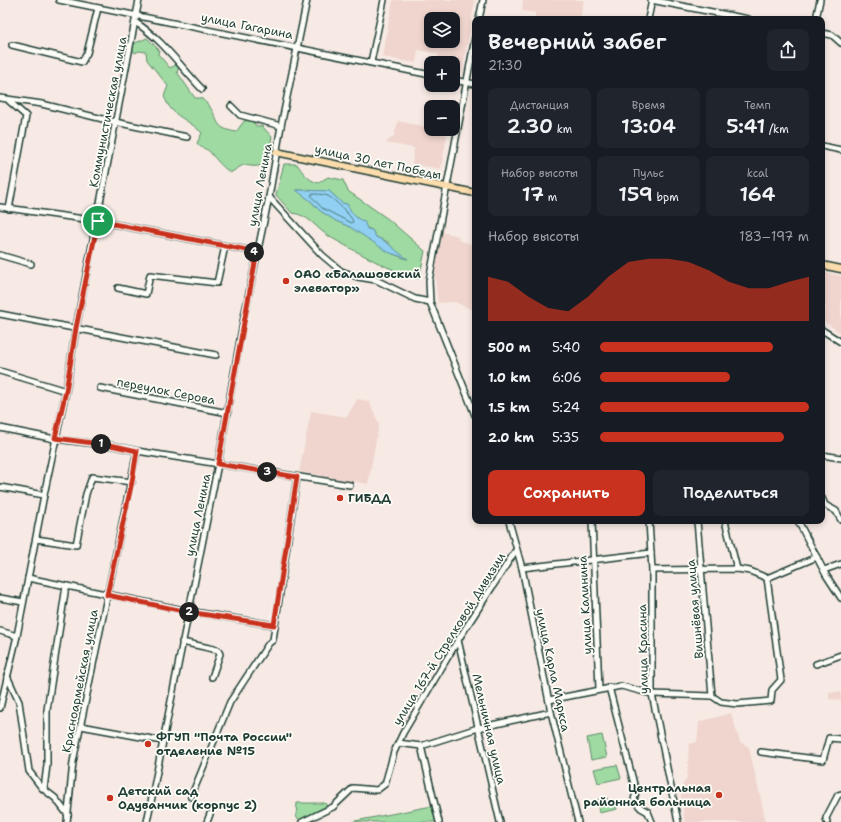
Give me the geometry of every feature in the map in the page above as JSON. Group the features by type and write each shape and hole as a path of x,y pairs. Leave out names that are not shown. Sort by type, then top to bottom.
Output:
{"main road":[{"name":"улица 30 лет Победы","path":"276,152 472,192"},
{"path":"825,266 841,269"}],"street":[{"name":"улица Гагарина","path":"59,0 136,14 424,73"},
{"name":"Коммунистическая улица","path":"0,708 17,636 55,438 66,391 76,328 98,221 115,122 139,0"},
{"name":"улица Ленина","path":"147,822 228,413 257,252 269,197 276,152 306,0"},
{"path":"371,62 384,0"},
{"path":"479,16 482,0"},
{"path":"649,16 652,0 733,16"},
{"path":"817,16 820,0"},
{"path":"12,45 82,62 87,53 98,8"},
{"path":"135,22 147,30 179,61 202,89"},
{"path":"825,34 832,35 841,43"},
{"path":"472,53 431,262 429,281 430,302 472,407"},
{"path":"460,81 472,83"},
{"path":"0,98 42,104 115,122 187,137"},
{"path":"8,100 26,116 10,209"},
{"path":"231,106 240,115 281,126"},
{"path":"825,147 841,150"},
{"path":"269,197 322,255 341,271 358,277 376,280 415,299 430,302"},
{"path":"0,207 98,221 257,252"},
{"path":"118,288 146,294 150,275 180,277 217,283 225,246"},
{"path":"0,255 31,264"},
{"path":"0,314 216,355"},
{"path":"825,332 841,342"},
{"path":"0,372 66,391"},
{"name":"переулок Серова","path":"100,388 228,413"},
{"path":"0,428 350,485"},
{"name":"Красноармейская улица","path":"67,822 74,762 107,595 132,482 137,451"},
{"path":"825,455 841,458"},
{"path":"36,538 76,545 86,494 92,477 132,482"},
{"path":"192,797 230,702 269,643 273,640 297,477"},
{"path":"0,487 44,495"},
{"path":"825,505 836,510 841,520"},
{"name":"улица Карла Маркса","path":"510,524 522,568 551,712 578,822"},
{"name":"улица Калинина","path":"592,524 599,689"},
{"name":"улица Красина","path":"649,524 652,570 652,694 678,822"},
{"name":"Вишнёвая улица","path":"697,524 712,696"},
{"path":"726,524 737,569"},
{"path":"800,524 841,598"},
{"name":"улица 167-й Стрелковой Дивизии","path":"302,822 333,807 353,788 377,790 385,784 398,743 458,640 516,550"},
{"path":"522,568 651,553"},
{"path":"652,570 737,569 750,571 767,578 817,557"},
{"path":"824,570 841,564"},
{"path":"28,578 188,612 274,625"},
{"path":"549,700 609,687 621,686 652,694 712,696 721,702 737,704 771,701 772,690 781,680 767,578"},
{"path":"44,789 47,765 47,710 66,586"},
{"path":"0,598 23,602"},
{"path":"0,631 17,636"},
{"name":"Мельничная улица","path":"458,640 500,822"},
{"path":"182,642 218,650 220,654 212,677"},
{"path":"816,664 841,655"},
{"path":"7,675 19,702 29,771 44,789 55,798 68,815"},
{"path":"609,687 636,792 634,800 641,808 648,812 652,822"},
{"path":"398,743 421,746 478,728 551,712"},
{"path":"81,726 163,741"},
{"path":"761,752 823,760 829,738 841,738"},
{"path":"421,746 439,822"},
{"path":"827,822 826,818 838,795 841,794"},
{"path":"207,822 210,814"}],"shaded area":[{"path":"393,0 475,0 462,72 460,72 460,56 438,56 438,54 418,50 416,63 382,57"},
{"path":"523,0 584,0 581,16 535,16 535,13 522,11"},
{"path":"398,121 424,127 424,136 447,136 441,169 412,164 414,148 385,143 394,136"},
{"path":"442,232 459,236 458,240 472,244 472,310 455,302 438,303 435,279 436,264"},
{"path":"825,272 841,276 841,333 825,322"},
{"path":"357,399 369,401 379,424 368,484 299,472 311,411 347,417"},
{"path":"829,692 841,692 841,700 829,699"},
{"path":"731,713 740,742 749,747 766,822 685,822 680,790 687,777 689,744 697,742 699,722"}],"green space":[{"path":"147,38 159,50 158,54 170,68 176,65 179,67 177,72 195,98 201,98 208,105 218,124 224,129 236,132 244,121 252,120 256,126 262,126 272,137 266,163 258,166 243,165 230,173 210,152 197,143 202,133 171,109 164,96 168,86 147,60 146,52 139,51 135,53 132,49 133,44"},
{"path":"284,164 297,164 306,176 318,183 328,177 343,180 348,191 388,219 425,251 419,279 385,266 330,237 308,219 292,213 276,195","holes":["297,190 329,191 342,203 347,204 351,212 358,220 372,230 376,237 388,242 394,251 407,259 393,254 350,227 336,221 319,210 312,202"]},
{"path":"602,735 607,757 591,760 587,738"},
{"path":"617,765 621,778 598,783 594,769"},
{"path":"607,798 608,802 615,801 617,809 599,813 597,800"},
{"path":"297,803 325,803 327,806 300,820 296,817"},
{"path":"432,806 436,822 353,822 355,821"}],"water":[{"path":"296,190 329,191 342,203 347,204 354,215 358,219 364,221 367,229 372,230 376,237 408,259 388,252 350,227 336,221 319,210 312,202"}],"place":[{"name":"ОАО «Балашовский элеватор»","path":"286,281"},
{"name":"ГИБДД","path":"340,498"},
{"name":"ФГУП \"Почта России\" отделение №15","path":"148,744"},
{"name":"Центральная районная больница","path":"719,795"},
{"name":"Детский сад Одуванчик (корпус 2)","path":"110,798"}],"route":[{"path":"98,221 257,252 218,464 297,477 274,625 188,612 107,595 132,482 137,451 115,446 55,438 66,391 76,328 98,221"}]}
